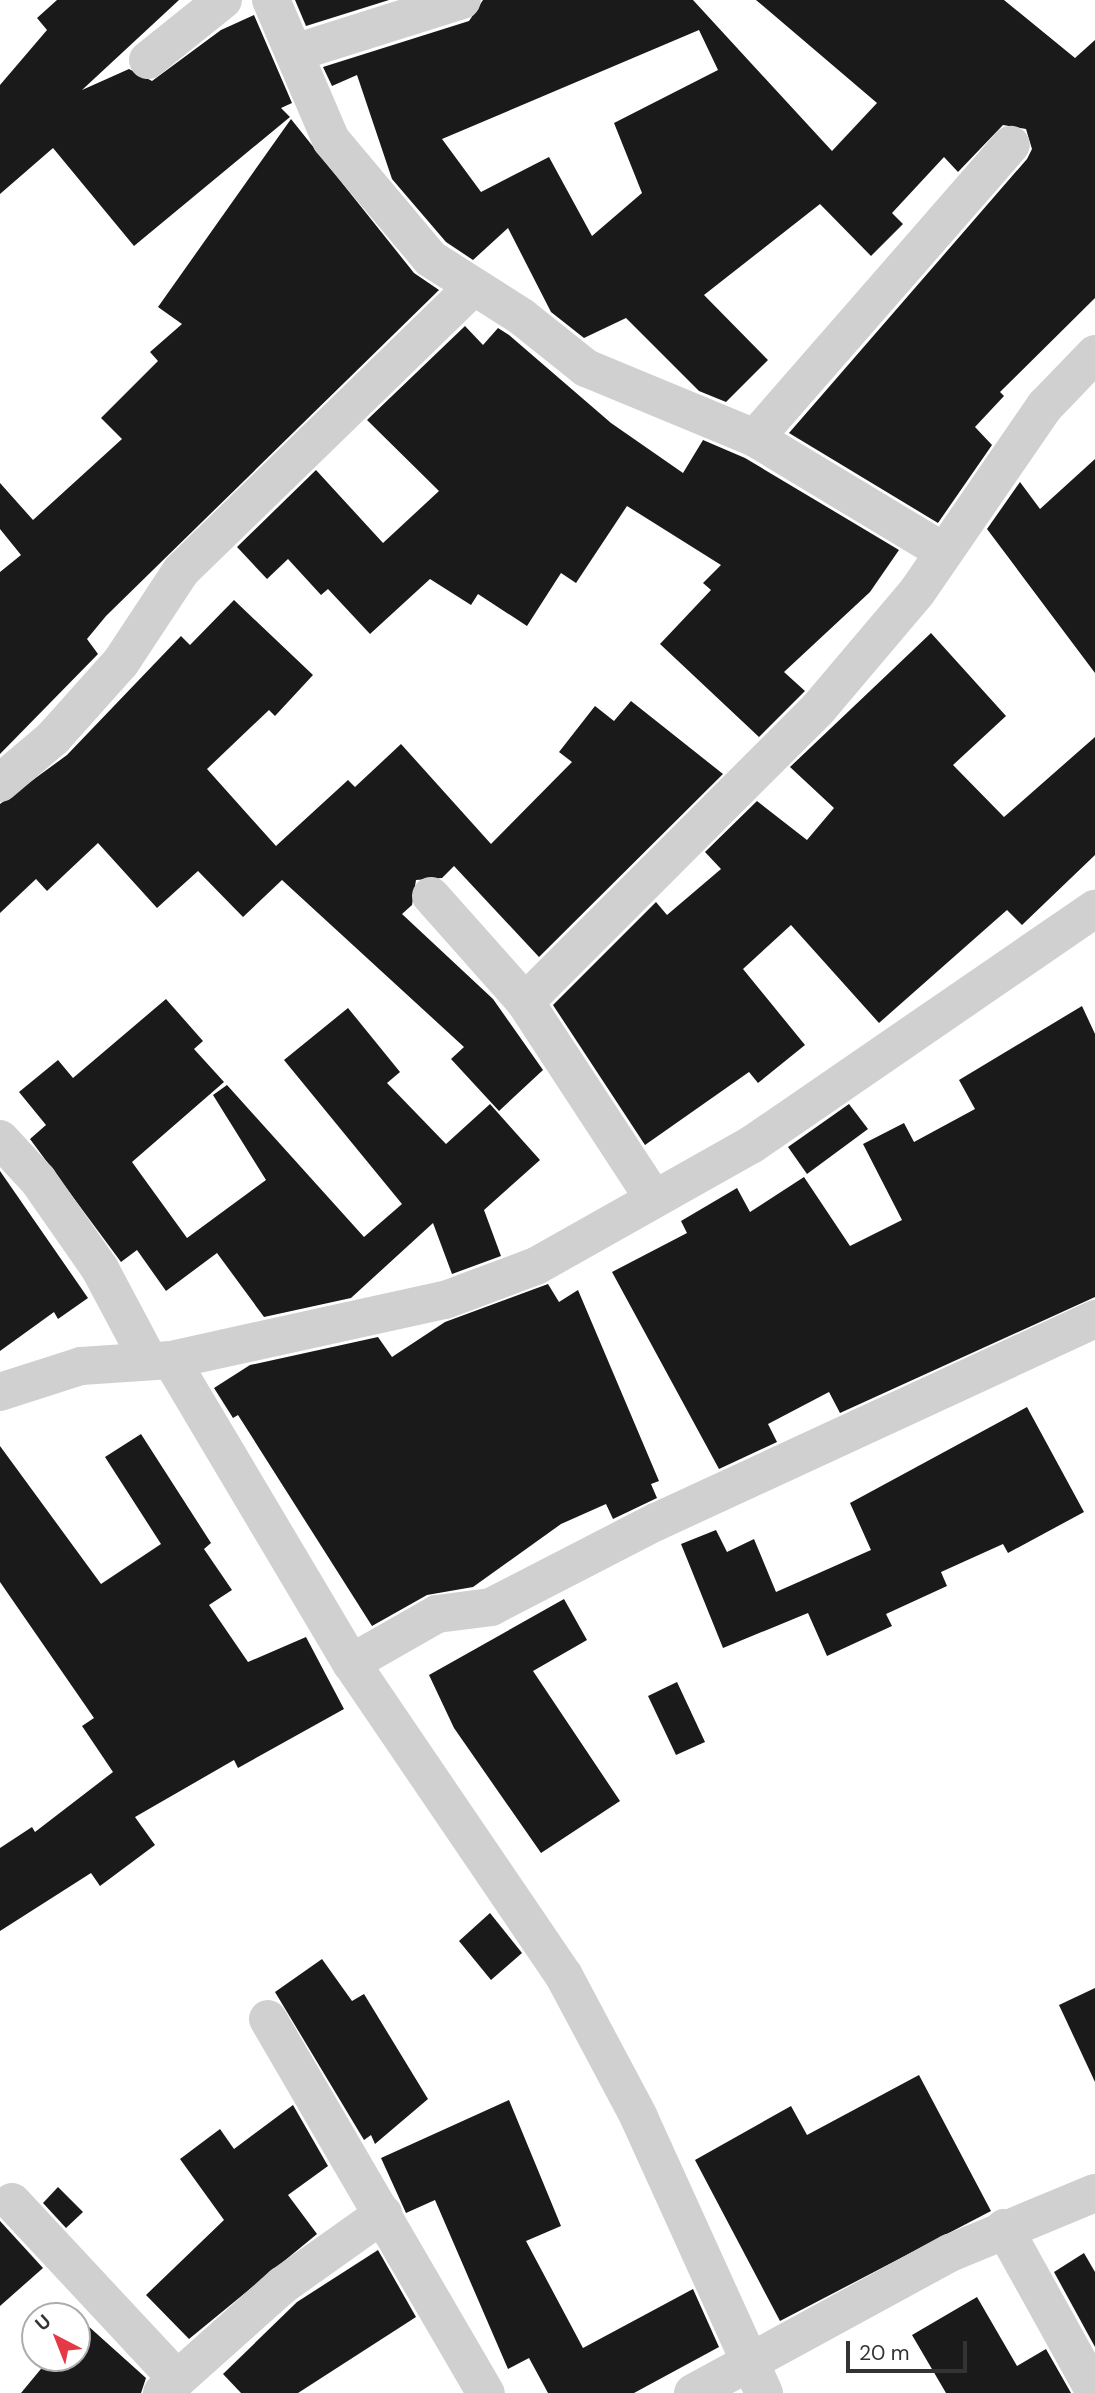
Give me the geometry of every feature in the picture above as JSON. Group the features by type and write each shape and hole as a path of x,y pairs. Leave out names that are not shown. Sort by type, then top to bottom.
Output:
{"street":[{"path":"148,60 223,0"},
{"path":"271,0 338,149 431,259 471,289 523,317 586,368 755,438 942,551"},
{"path":"294,53 462,0"},
{"path":"755,438 1011,145"},
{"path":"0,782 53,738 121,662 181,571 471,289"},
{"path":"525,1002 818,709 917,592 942,551 1045,406 1095,354"},
{"path":"431,896 525,1002 654,1199"},
{"path":"0,1392 81,1366 160,1361 445,1300 536,1266 751,1145 1095,909"},
{"path":"0,1139 38,1180 100,1269 351,1663 564,1976 639,2117 758,2378"},
{"path":"351,1663 437,1614 491,1607 656,1522 1095,1319"},
{"path":"268,2019 486,2393"},
{"path":"693,2393 758,2378 1004,2228 1095,2193"},
{"path":"12,2202 168,2385 283,2285 383,2214"},
{"path":"1004,2228 1095,2392"}],"building":[{"path":"57,0 179,0 82,90 129,69 152,81 221,30 254,15 292,103 281,108 290,117 134,246 53,148 0,194 0,85 47,30 37,18"},
{"path":"295,0 389,0 306,26"},
{"path":"483,0 693,0 832,151 877,103 756,0 1004,0 1075,58 1095,40 1095,298 1000,392 1004,396 975,427 992,445 938,523 789,433 1027,159 1032,149 1026,129 1003,125 958,172 944,157 892,213 903,224 871,256 820,204 704,295 768,360 726,402 699,391 626,318 584,338 551,312 508,228 473,260 446,242 392,179 357,75 332,86 323,67 469,21","holes":["699,30 718,70 614,123 642,193 592,236 549,157 481,192 442,139"]},
{"path":"291,119 414,273 439,290 106,616 87,639 98,654 0,754 0,572 21,555 0,529 0,483 33,520 122,439 101,418 158,361 150,352 182,324 158,307"},
{"path":"465,326 483,345 498,328 509,335 611,423 683,473 703,440 745,458 899,550 870,592 784,672 805,691 759,737 660,644 711,590 703,583 721,565 627,506 576,583 561,573 527,626 478,594 471,605 430,579 370,634 328,589 321,595 288,559 267,579 237,547 316,470 383,543 439,491 367,420"},
{"path":"1095,459 1095,673 987,529 1020,482 1040,509"},
{"path":"234,600 313,675 275,716 269,710 207,769 276,846 348,780 355,787 401,744 491,844 572,762 559,752 595,706 614,721 631,701 723,774 539,957 454,866 442,878 416,880 412,905 402,914 493,999 543,1070 499,1111 451,1059 464,1047 282,880 243,917 198,871 157,908 98,843 47,891 36,879 0,913 0,804 67,755 181,636 190,645"},
{"path":"931,633 1006,716 953,765 1004,817 1095,737 1095,855 1022,925 1007,910 879,1023 791,925 743,969 805,1045 758,1083 749,1072 645,1145 553,1005 656,902 667,915 721,869 705,852 757,801 807,840 834,808 790,767"},
{"path":"166,999 203,1041 194,1049 224,1082 132,1162 187,1238 266,1180 213,1095 227,1085 364,1237 402,1204 284,1060 348,1008 400,1072 387,1083 446,1144 490,1104 540,1160 484,1210 501,1256 452,1274 433,1223 351,1298 264,1317 217,1253 166,1291 137,1250 121,1262 30,1139 46,1125 19,1092 58,1060 73,1078"},
{"path":"1082,1006 1095,1034 1095,1297 840,1413 829,1392 768,1424 777,1442 719,1469 612,1272 687,1233 681,1221 737,1188 750,1212 804,1177 850,1246 902,1220 863,1144 904,1123 914,1142 975,1109 959,1080"},
{"path":"849,1104 868,1129 807,1174 788,1147"},
{"path":"0,1171 88,1298 58,1319 54,1312 0,1351"},
{"path":"548,1284 559,1302 578,1290 659,1481 651,1484 657,1498 613,1519 606,1504 561,1524 473,1587 427,1595 372,1626 238,1415 233,1418 214,1388 250,1365 378,1337 392,1357 445,1322"},
{"path":"1027,1407 1084,1512 1008,1553 1003,1544 941,1572 947,1586 886,1614 892,1626 827,1656 808,1613 723,1648 681,1544 716,1530 727,1552 754,1539 776,1592 871,1550 850,1503"},
{"path":"141,1434 211,1543 204,1549 232,1590 209,1605 248,1662 306,1637 344,1709 238,1768 234,1760 135,1817 155,1845 100,1886 91,1873 0,1931 0,1848 32,1827 35,1832 113,1772 82,1726 94,1718 0,1582 0,1446 101,1584 161,1544 105,1457"},
{"path":"564,1599 587,1640 533,1671 620,1801 541,1853 454,1728 429,1675"},
{"path":"677,1682 705,1742 676,1755 648,1696"},
{"path":"490,1913 522,1953 491,1980 459,1941"},
{"path":"322,1959 352,2001 364,1994 428,2099 375,2144 371,2135 364,2140 275,1992"},
{"path":"1095,1988 1095,2082 1059,2005"},
{"path":"919,2075 991,2211 780,2321 695,2160 791,2106 807,2135"},
{"path":"509,2100 561,2226 526,2241 583,2348 693,2289 719,2347 634,2393 548,2393 529,2358 508,2369 435,2200 406,2213 381,2158"},
{"path":"293,2105 328,2166 288,2195 317,2234 189,2339 146,2295 224,2220 180,2159 220,2129 234,2149"},
{"path":"58,2187 83,2212 66,2228 43,2203"},
{"path":"0,2221 43,2268 0,2306"},
{"path":"378,2250 416,2317 298,2393 241,2393 223,2374 297,2302"},
{"path":"1084,2253 1095,2272 1095,2347 1054,2272"},
{"path":"977,2297 1017,2366 1046,2349 1071,2393 946,2393 912,2335"},
{"path":"91,2329 146,2378 141,2393 21,2393 38,2372 91,2372"}]}
